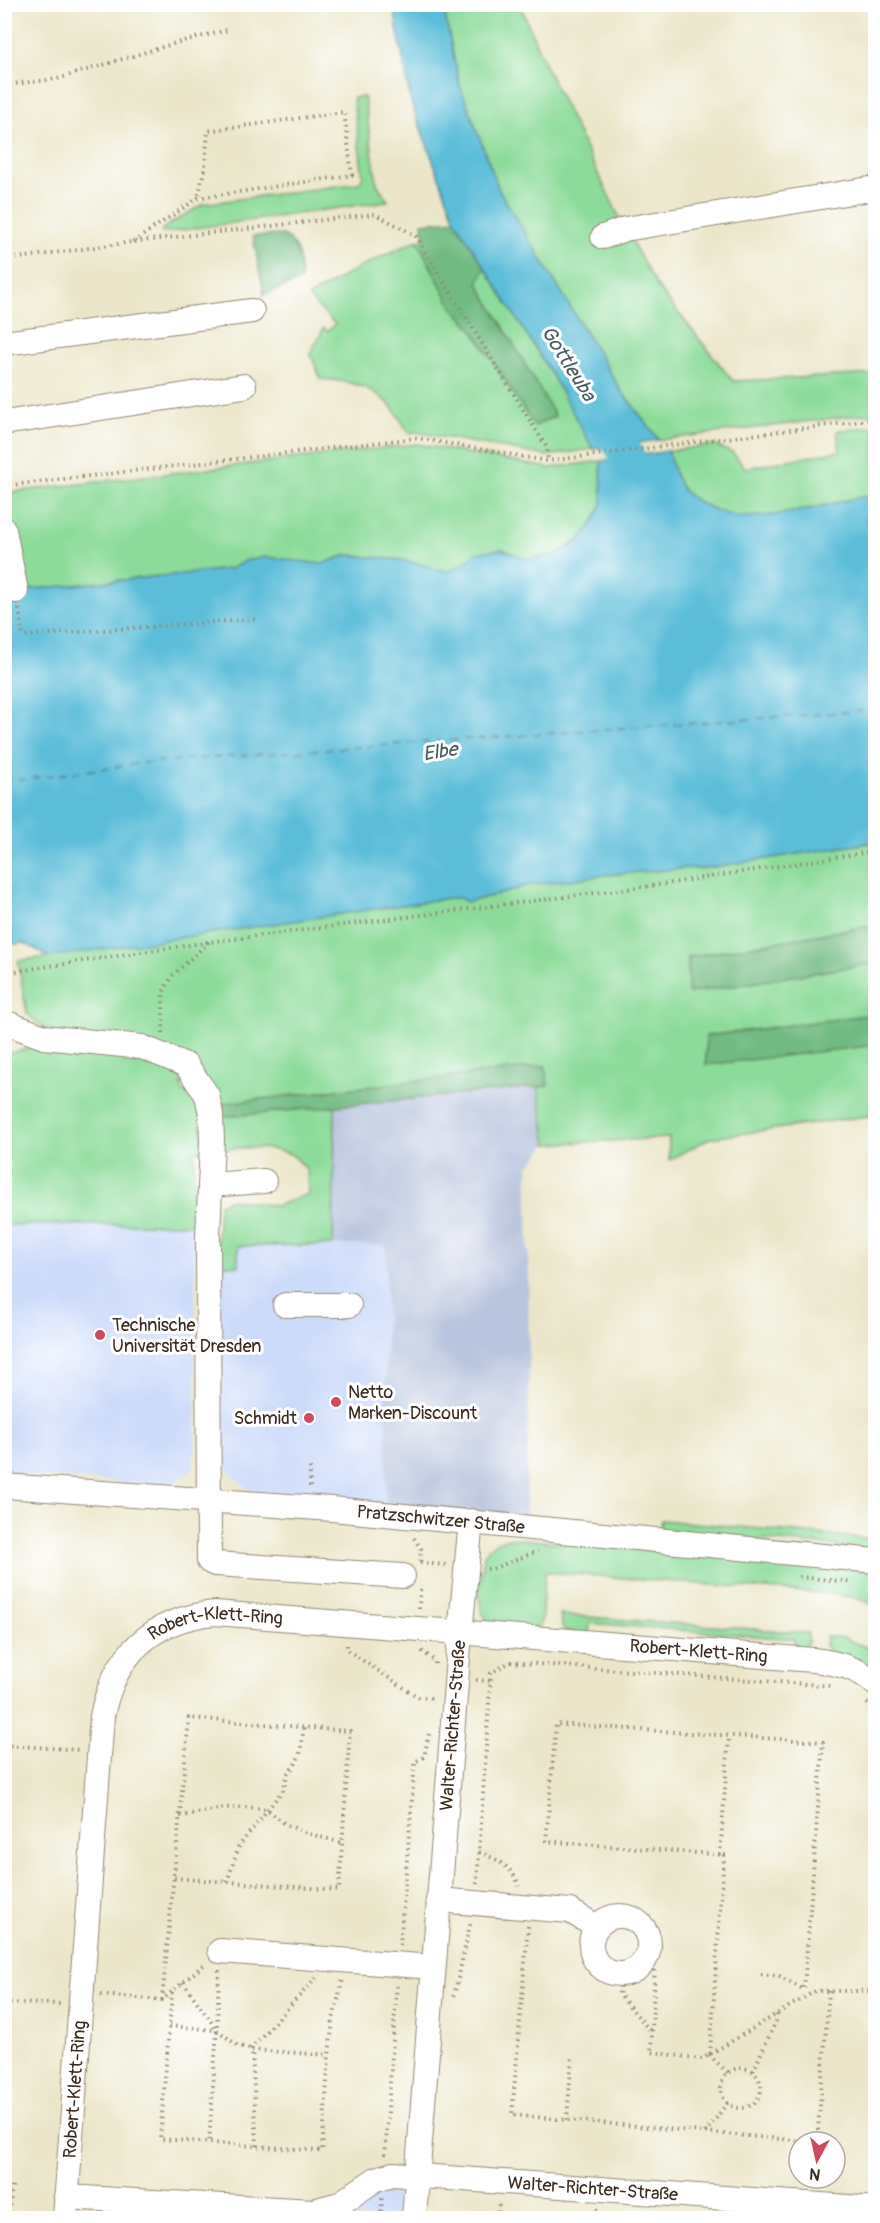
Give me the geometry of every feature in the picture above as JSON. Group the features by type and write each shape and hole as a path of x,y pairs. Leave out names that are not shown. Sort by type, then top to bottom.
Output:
{"street":[{"path":"603,237 625,228 876,188"},
{"path":"4,343 252,311"},
{"path":"4,423 244,386"},
{"path":"4,530 16,591"},
{"path":"4,1022 44,1037 141,1047 186,1065 207,1095 212,1140 208,1249 209,1561 215,1564 414,1578"},
{"path":"210,1185 264,1181"},
{"path":"285,1305 349,1305"},
{"name":"Pratzschwitzer Straße","path":"4,1486 210,1499 471,1521 876,1560"},
{"name":"Walter-Richter-Straße","path":"414,2218 438,1900 471,1521"},
{"name":"Robert-Klett-Ring","path":"66,2208 102,1716 107,1693 123,1660 142,1641 174,1623 197,1615 215,1613 813,1660 845,1664 868,1677 869,1692"},
{"path":"438,1900 570,1911 597,1927"},
{"path":"612,1917 629,1918 637,1922 647,1937 647,1954 643,1962 629,1972 621,1974 605,1970 594,1958 591,1942 597,1927 612,1917"},
{"path":"220,1951 433,1967"},
{"name":"Walter-Richter-Straße","path":"383,2176 393,2174 876,2209"},
{"path":"66,2208 313,2211 339,2204 383,2176"}],"path":[{"path":"4,85 57,79 178,42 228,30"},
{"path":"132,242 198,198 352,175 344,112 208,131 205,167 198,198"},
{"path":"4,260 132,242 375,214 416,235 547,448 548,460"},
{"path":"4,486 416,438 548,460 876,419"},
{"path":"16,591 23,636 255,619"},
{"path":"4,973 208,942 658,885 876,851"},
{"path":"151,1051 164,1032 163,992 172,976 208,942"},
{"path":"310,1466 310,1494"},
{"path":"404,1537 414,1538 421,1549 414,1578 420,1650 435,1661 435,1671"},
{"path":"336,1644 358,1646"},
{"path":"347,1645 347,1650 418,1697 432,1698 433,1689"},
{"path":"452,2005 476,1903 491,1673 510,1662 837,1687"},
{"path":"869,1692 876,1721"},
{"path":"162,2000 189,1718 350,1731 339,1890 174,1878"},
{"path":"728,2073 710,2054 724,1855 546,1841 556,1724 823,1742 804,1989"},
{"path":"227,1882 239,1846 283,1790 288,1773 295,1765 304,1727"},
{"path":"381,2218 416,1762 424,1757 429,1732"},
{"path":"720,1855 729,1736"},
{"path":"4,1745 100,1752"},
{"path":"180,1816 224,1808 267,1809 285,1824 316,1836 342,1842"},
{"path":"479,1852 496,1859 508,1868 517,1881 525,1907 512,2115 787,2140"},
{"path":"4,2003 81,1999 162,2000 220,1951"},
{"path":"209,2142 220,1951"},
{"path":"257,2146 251,2050 316,1981 317,1958"},
{"path":"172,1992 160,2139 322,2151 333,2019 343,1987 344,1960"},
{"path":"643,1962 655,1964 651,2052 702,2059 815,1991 876,1991"},
{"path":"621,1974 619,1994 652,2033"},
{"path":"762,1974 779,1976 811,1993"},
{"path":"183,1982 217,2030 237,2045 251,2050 329,2055"},
{"path":"817,2130 829,1991"},
{"path":"753,2071 777,2014"},
{"path":"169,2026 217,2030"},
{"path":"567,2120 572,2056"},
{"path":"740,2068 753,2071 760,2082 760,2094 757,2100 746,2107 733,2106 724,2097 722,2084 728,2073 740,2068"},
{"path":"705,2133 728,2102"},
{"path":"9,2218 12,2185"}],"shaded area":[{"path":"538,1088 547,1144 528,1167 529,1368 526,1515 386,1503 386,1245 333,1245 335,1106"},
{"name":"Technische Universität Dresden","path":"195,1224 196,1444 193,1469 175,1482 157,1485 5,1474 4,1225"},
{"path":"386,1245 386,1503 250,1491 228,1471 218,1446 216,1264 225,1265 238,1246"},
{"path":"410,2181 407,2218 74,2218 75,2208 301,2217 373,2188"}],"green space":[{"path":"443,5 520,5 545,65 625,229 656,285 733,381 875,374 875,413 659,440 620,389 499,190 459,83"},
{"path":"364,97 377,184 388,201 162,233 162,229 203,204 359,183 363,176 353,98"},
{"path":"455,220 485,267 478,283 555,416 534,426 471,327 452,307 417,240 425,238 422,223"},
{"path":"283,235 296,249 301,280 264,295 253,236"},
{"path":"417,240 452,307 471,327 535,426 555,416 477,283 485,267 552,375 593,449 547,456 416,432 409,433 390,405 372,391 348,382 321,379 310,353 323,328 328,331 335,324 308,297 358,268"},
{"path":"875,426 875,494 778,514 745,517 730,515 695,500 680,486 668,451 714,445 733,453 745,468 840,451 837,431"},
{"path":"417,444 549,468 601,461 602,504 594,521 581,539 555,555 526,559 502,549 466,562 449,572 403,560 347,555 322,564 266,557 245,561 231,569 5,592 4,493"},
{"path":"875,842 875,925 688,957 688,993 875,963 875,1014 707,1036 706,1064 875,1045 875,1115 710,1138 669,1160 669,1138 547,1144 538,1088 548,1086 545,1066 218,1104 196,1066 47,1030 27,1014 18,961 449,898 460,898 467,902 524,886 605,875 700,869"},
{"path":"875,925 875,963 688,993 688,957"},
{"path":"875,1014 875,1045 706,1065 706,1036"},
{"path":"69,1045 141,1052 191,1081 181,1084 183,1092 198,1093 204,1150 194,1152 195,1224 5,1225 4,1054 32,1048"},
{"path":"545,1066 548,1086 221,1117 218,1104"},
{"path":"335,1106 333,1245 238,1246 238,1266 216,1264 219,1204 231,1199 276,1206 308,1194 307,1170 292,1155 264,1148 220,1150 221,1117"},
{"path":"661,1520 875,1539 875,1550 659,1530"},
{"path":"510,1538 875,1571 875,1604 831,1594 545,1572 541,1623 538,1628 493,1627 486,1619 480,1603 484,1556 494,1544"},
{"path":"560,1615 808,1633 808,1642 804,1648 793,1651 794,1639 590,1623 589,1636 563,1630"},
{"path":"826,1636 844,1638 875,1651 875,1671 829,1652 825,1644"}],"water":[{"path":"393,5 443,5 459,83 499,190 620,389 659,440 593,449 552,375 455,220 411,102"},
{"name":"Elbe","path":"668,451 674,472 683,490 695,500 730,515 745,517 794,512 875,494 875,842 700,869 605,875 524,886 467,902 460,898 449,898 50,957 24,943 5,945 5,592 231,569 245,561 266,557 322,564 347,555 403,560 449,572 466,562 475,553 502,549 526,559 555,555 581,539 594,521 602,504 601,461"}],"waterway":[{"name":"Gottleuba","path":"596,406 628,457 645,499"}],"ferry route":[{"path":"4,782 152,762 876,710"}],"place":[{"name":"Technische Universität Dresden","path":"100,1335"},
{"name":"Netto Marken-Discount","path":"336,1402"},
{"name":"Schmidt","path":"309,1418"}]}
